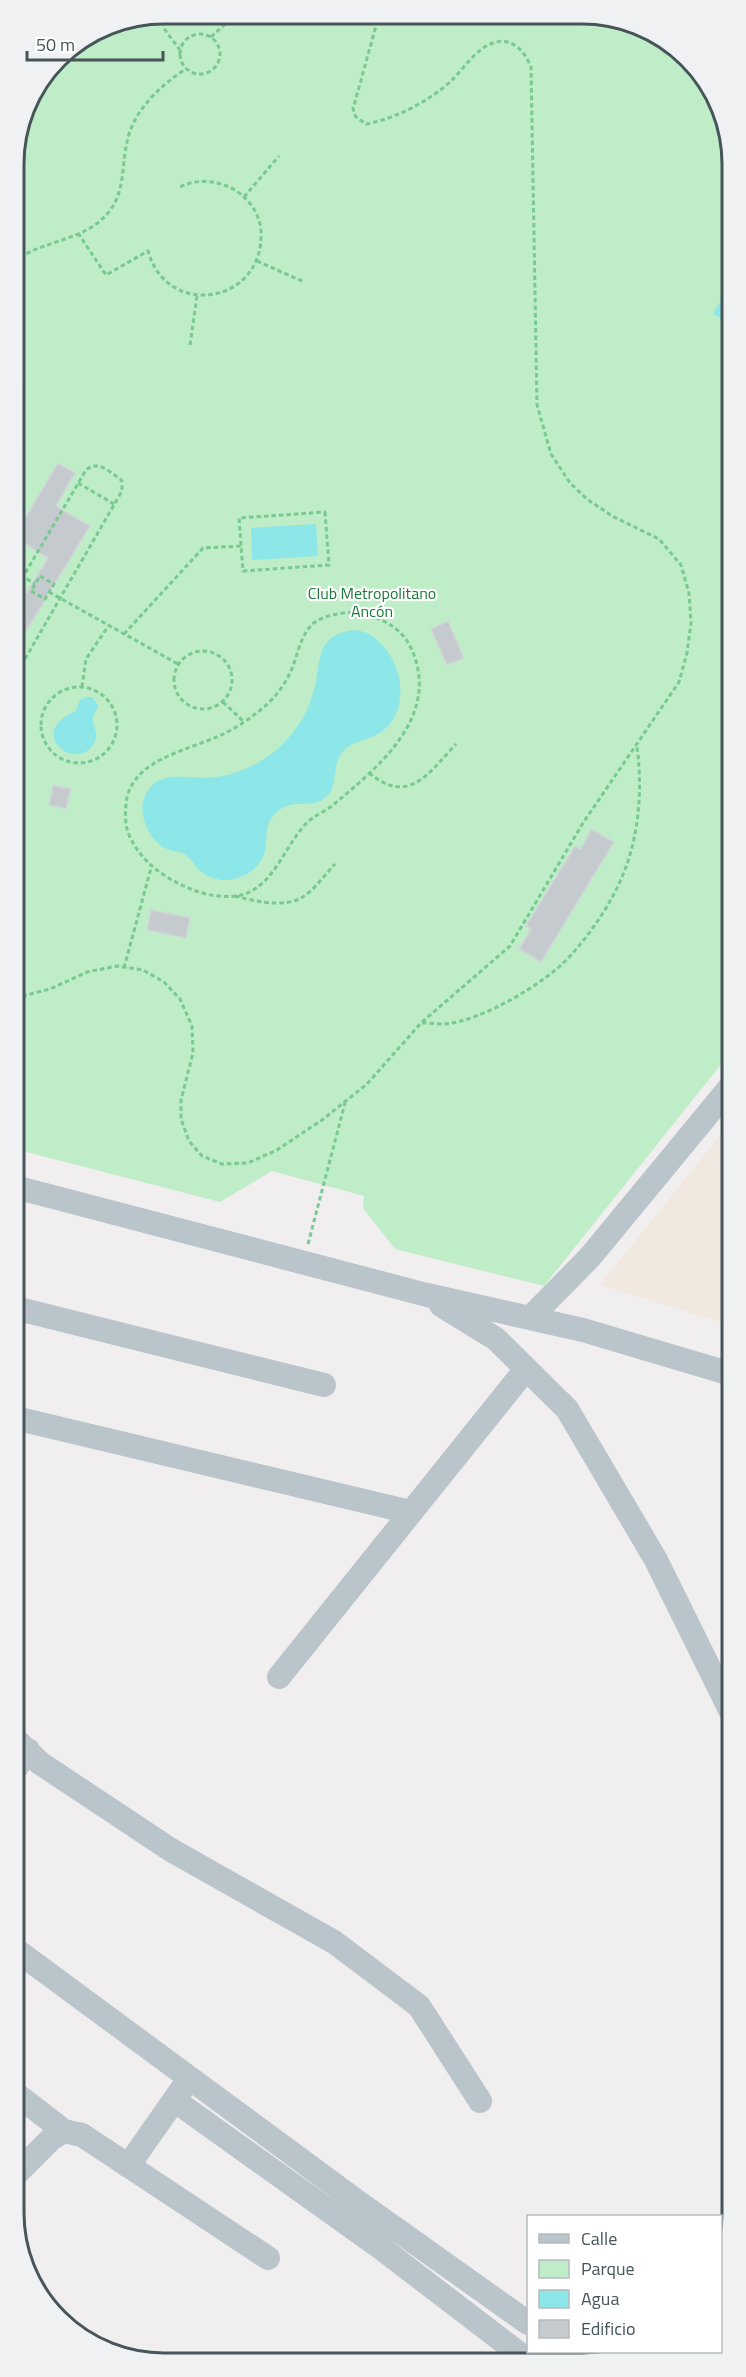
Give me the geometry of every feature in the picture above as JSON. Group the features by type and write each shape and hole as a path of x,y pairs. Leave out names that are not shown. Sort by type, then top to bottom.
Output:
{"street":[{"path":"530,1318 590,1257 722,1097"},
{"path":"24,1189 423,1294 584,1330 722,1371"},
{"path":"423,1294 496,1339 567,1409 656,1560 722,1694"},
{"path":"24,1310 324,1385"},
{"path":"279,1677 526,1369"},
{"path":"24,1420 410,1512"},
{"path":"24,1755 40,1763 171,1850 334,1942 419,2006 480,2101"},
{"path":"24,1956 355,2200 526,2322 525,2353"},
{"path":"128,2166 190,2079"},
{"path":"24,2100 64,2131 82,2135 268,2258"},
{"path":"174,2100 381,2248 518,2353"},
{"path":"24,2166 51,2139 64,2131"}],"path":[{"path":"164,24 165,30 180,50"},
{"path":"212,37 226,24"},
{"path":"24,996 50,989 87,972 117,966 143,970 164,982 180,999 192,1026 193,1053 181,1100 181,1119 189,1141 202,1156 222,1164 248,1162 277,1150 322,1120 367,1084 421,1023 510,946 583,823 679,682 687,653 691,623 690,593 681,565 659,539 612,516 587,499 570,483 551,454 543,431 537,405 531,67 526,53 515,44 505,41 495,42 487,46 449,83 420,103 382,121 366,124 356,117 353,109 377,24"},
{"path":"206,34 212,37 220,54 216,66 198,74 186,69 180,57 182,44 192,35 206,34"},
{"path":"24,256 96,225 116,202 123,174 128,136 139,114 168,80 186,69"},
{"path":"244,197 279,156"},
{"path":"78,233 106,275 148,251 152,263 163,279 179,290 197,295 215,295 233,288 247,277 257,261 262,244 260,225 254,208 244,197 226,185 206,181 187,183 178,188"},
{"path":"257,261 304,282"},
{"path":"190,345 197,295"},
{"path":"24,574 89,467 100,466 122,481 122,491 24,661"},
{"path":"78,483 114,504"},
{"path":"325,512 329,565 243,571 241,546 239,518 325,512"},
{"path":"124,634 203,548 241,546"},
{"path":"39,576 54,584 49,592 45,599 31,591 39,576"},
{"path":"24,577 35,584"},
{"path":"49,592 178,664"},
{"path":"354,612 386,621 412,647 418,667 419,687 412,721 403,736 369,772 330,807 310,820 263,882 245,894 223,897 187,887 151,867 141,857 126,828 126,800 140,772 152,764 244,723 266,706 279,692 291,671 305,635 315,622 336,614 354,612"},
{"path":"82,687 86,660 109,625"},
{"path":"196,651 215,653 223,658 229,666 232,685 223,702 205,709 186,704 175,689 173,680 178,664 187,655 196,651"},
{"path":"82,687 103,695 111,704 116,715 117,727 115,739 109,749 88,762 76,763 53,754 45,743 41,731 41,718 46,705 54,695 66,689 82,687"},
{"path":"223,702 244,723"},
{"path":"369,772 387,784 414,786 426,777 456,744"},
{"path":"421,1023 447,1024 500,1006 523,993 550,973 571,956 586,937 615,893 627,864 638,816 640,765 637,744"},
{"path":"233,896 262,902 291,902 302,898 335,864"},
{"path":"124,968 151,867"},
{"path":"303,1263 346,1101"}],"green space":[{"name":"Club Metropolitano Ancón","path":"154,24 592,24 627,31 644,38 667,53 693,79 708,102 721,145 722,1063 544,1286 395,1249 363,1208 364,1196 272,1171 220,1202 24,1151 24,154 29,127 38,102 48,86 72,59 94,43 119,31"}],"sand":[{"path":"722,1133 722,1322 600,1285"}],"water":[{"path":"722,298 722,319 713,314"},
{"path":"316,524 318,556 252,560 251,528"},
{"path":"352,630 369,635 379,642 391,657 399,678 400,701 392,721 384,730 343,751 338,761 330,793 320,801 286,806 273,816 268,826 266,849 262,859 251,872 235,879 218,880 210,877 200,871 187,856 161,846 148,830 143,816 143,803 154,783 173,777 205,778 230,774 270,755 290,736 305,713 312,697 324,647 330,639"},
{"path":"93,697 98,706 93,718 96,738 88,751 78,754 68,753 54,739 54,730 61,720 76,711 80,700"}],"building":[{"path":"58,463 75,473 56,506 90,526 24,635 24,597 48,558 24,543 24,520"},
{"path":"448,621 464,658 447,665 431,629"},
{"path":"53,785 71,789 66,809 49,805"},
{"path":"591,829 614,842 541,962 519,949 531,929 526,926 575,846 581,849"},
{"path":"151,910 190,918 186,938 147,930"}]}
